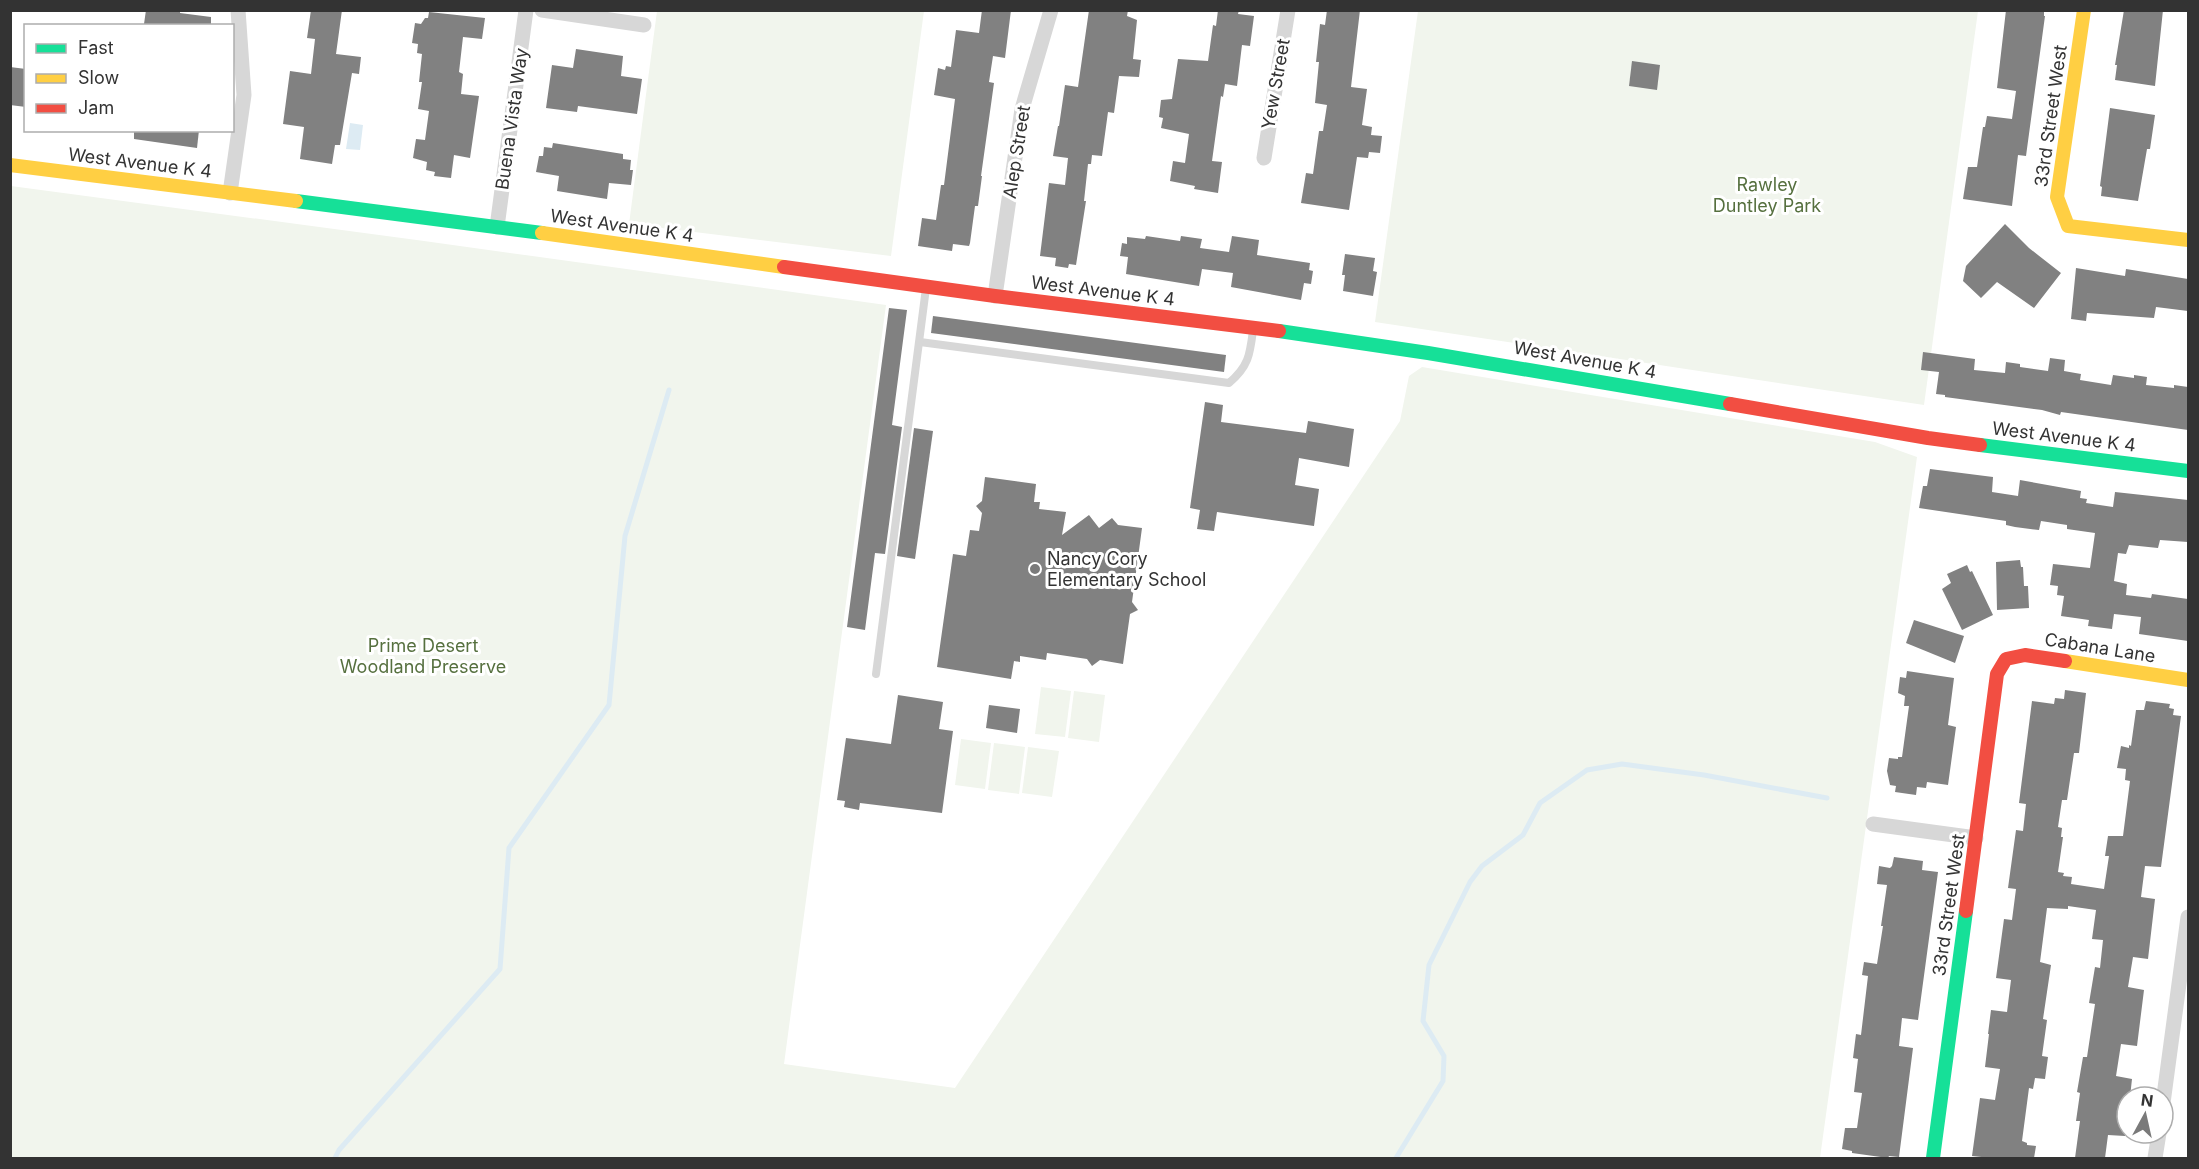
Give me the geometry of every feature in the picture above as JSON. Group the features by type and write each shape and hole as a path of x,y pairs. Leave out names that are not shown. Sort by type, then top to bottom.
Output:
{"street":[{"path":"230,193 244,94 238,10"},
{"name":"Buena Vista Way","path":"497,227 526,10"},
{"path":"542,10 644,25"},
{"name":"Alep Street","path":"995,296 1022,109 1051,10"},
{"name":"Yew Street","path":"1264,158 1288,10"},
{"name":"33rd Street West","path":"2084,10 2057,197 2068,225 2188,240"},
{"name":"West Avenue K 4","path":"10,165 497,227 995,296 1254,328 1451,356 1928,438 2188,471"},
{"name":"Cabana Lane","path":"2006,659 2025,655 2188,680"},
{"name":"33rd Street West","path":"1934,1158 1997,674 2006,659"},
{"path":"1873,824 1977,838"},
{"path":"2165,1085 2188,917"}],"lane":[{"path":"876,674 926,286"},
{"path":"920,342 1229,383 1240,374 1250,359 1254,328"}],"green space":[{"path":"657,11 924,11 891,256 629,224"},
{"name":"Rawley Duntley Park","path":"1418,11 1978,11 1924,405 1375,322"},
{"name":"Prime Desert Woodland Preserve","path":"11,186 886,305 784,1064 955,1088 1400,421 1409,376 1422,367 1875,442 1917,457 1820,1158 11,1158"},
{"path":"1041,687 1071,691 1065,737 1035,734"},
{"path":"1074,691 1105,695 1099,742 1068,738"},
{"path":"961,739 991,743 985,789 955,785"},
{"path":"994,743 1025,747 1019,794 988,790"},
{"path":"1028,747 1059,751 1052,797 1022,793"}],"shaded area":[{"path":"350,123 363,125 360,150 346,149"}],"building":[{"path":"146,10 180,10 180,13 211,17 211,24 144,24"},
{"path":"311,10 342,10 336,54 361,57 359,74 352,73 340,145 335,145 332,164 300,159 304,127 283,124 290,71 311,74 315,39 307,38"},
{"path":"982,10 1011,10 1005,58 993,56 989,82 994,83 978,206 975,206 970,243 969,246 953,244 952,251 918,246 922,218 936,220 941,185 944,185 955,99 934,95 938,68 945,70 946,66 951,67 956,30 979,33"},
{"path":"1089,10 1128,10 1127,16 1137,20 1133,59 1141,60 1139,77 1119,76 1114,113 1108,112 1102,156 1092,155 1091,164 1088,164 1084,201 1086,201 1076,265 1069,264 1068,268 1055,266 1056,258 1040,256 1049,183 1065,185 1068,158 1053,156 1065,85 1078,87"},
{"path":"1218,10 1239,10 1238,14 1254,16 1250,46 1242,45 1237,86 1225,84 1223,97 1221,96 1212,161 1222,162 1218,193 1194,189 1195,186 1170,181 1173,161 1185,163 1189,134 1161,128 1163,118 1159,117 1161,100 1172,99 1178,59 1208,61 1213,25 1216,26"},
{"path":"1327,10 1360,10 1351,87 1367,89 1362,125 1372,127 1371,135 1382,136 1380,153 1369,152 1368,158 1357,157 1349,210 1301,203 1306,173 1313,174 1319,131 1323,131 1327,105 1315,103 1320,24 1325,25"},
{"path":"2006,10 2044,10 2045,16 2026,156 2018,155 2012,206 1963,199 1968,167 1977,167 1983,127 1985,127 1987,116 2012,119 2016,91 1997,88"},
{"path":"2124,10 2163,10 2155,86 2115,80 2117,65 2115,65"},
{"path":"429,12 485,18 482,39 463,37 459,72 463,74 461,94 479,96 470,158 454,155 451,178 434,176 435,172 426,170 427,162 413,158 416,139 425,140 429,111 418,109 422,82 419,82 422,54 417,53 418,44 412,43 415,23 421,24 425,18 428,18"},
{"path":"576,49 623,56 621,76 642,79 637,114 578,106 577,112 546,108 552,65 573,68"},
{"path":"1632,61 1660,65 1657,90 1629,86"},
{"path":"10,67 24,69 24,107 10,105"},
{"path":"2110,108 2155,115 2138,201 2101,196 2102,187 2100,186"},
{"path":"134,132 199,132 197,148 134,139"},
{"path":"553,143 623,154 623,159 631,160 630,170 633,170 631,185 609,183 607,199 557,191 559,176 536,172 539,156 543,156 544,147 552,148"},
{"path":"2005,224 2029,248 2061,273 2034,308 1997,282 1981,298 1963,281 1966,266"},
{"path":"1146,236 1180,241 1181,236 1202,239 1200,248 1229,252 1232,236 1259,240 1257,255 1310,263 1309,270 1313,271 1311,284 1304,283 1301,300 1231,287 1233,273 1202,269 1199,286 1126,274 1128,257 1120,256 1122,243 1127,244 1127,237 1145,239"},
{"path":"1345,254 1375,258 1373,271 1377,272 1373,296 1343,291 1345,275 1342,275"},
{"path":"2076,268 2125,276 2126,269 2188,279 2188,311 2156,307 2154,318 2087,313 2086,321 2071,319"},
{"path":"889,308 907,310 892,425 902,427 885,554 875,553 865,630 847,627"},
{"path":"933,316 1226,355 1224,372 931,333"},
{"path":"1923,352 1975,359 1974,370 2005,373 2006,362 2020,364 2020,367 2048,371 2050,358 2065,360 2064,371 2081,374 2080,380 2111,385 2113,375 2134,378 2134,375 2147,377 2146,385 2188,387 2188,430 2061,412 2060,415 2042,410 1945,397 1945,395 1936,394 1939,372 1921,370"},
{"path":"1205,402 1223,405 1221,422 1306,433 1308,421 1354,429 1349,467 1299,458 1295,485 1319,489 1314,526 1217,512 1214,531 1197,529 1200,510 1190,508"},
{"path":"914,428 933,431 915,559 897,556"},
{"path":"1930,469 1993,477 1992,492 2018,496 2020,480 2081,491 2080,498 2087,499 2086,503 2113,507 2115,492 2188,500 2188,542 2160,540 2158,548 2129,545 2126,554 2118,553 2114,581 2127,584 2126,595 2151,598 2152,594 2188,599 2188,641 2139,634 2141,617 2114,614 2112,629 2088,626 2089,620 2061,616 2064,596 2057,595 2058,586 2050,585 2053,564 2090,568 2095,533 2067,529 2067,525 2041,521 2039,530 2015,527 2006,525 2006,521 1919,508 1923,486 1927,486"},
{"path":"985,477 1036,484 1034,502 1040,502 1039,509 1066,512 1062,535 1089,515 1099,528 1112,518 1118,525 1142,528 1132,602 1138,610 1130,614 1123,664 1100,660 1092,666 1087,659 1047,653 1046,660 1020,656 1020,662 1014,661 1011,679 937,667 953,554 966,556 970,530 979,531 982,513 976,506 982,501"},
{"path":"2020,560 2021,567 2023,567 2024,586 2028,586 2029,608 1997,610 1996,562"},
{"path":"1967,565 1993,615 1962,630 1942,589 1951,583 1947,574"},
{"path":"1914,620 1964,636 1955,663 1906,643"},
{"path":"1907,671 1954,678 1948,725 1956,727 1948,785 1927,782 1926,788 1917,787 1916,795 1895,792 1896,786 1890,785 1887,771 1889,758 1902,757 1909,706 1904,706 1905,696 1898,693 1900,677 1906,678"},
{"path":"2065,690 2086,693 2079,753 2074,753 2067,800 2062,800 2058,827 2062,828 2061,837 2063,837 2058,872 2064,873 2063,876 2072,877 2071,884 2104,889 2109,856 2105,856 2108,836 2123,836 2130,781 2125,780 2126,769 2117,768 2121,746 2129,748 2129,745 2131,746 2136,710 2144,710 2146,701 2170,704 2169,708 2174,709 2173,715 2181,716 2161,867 2145,866 2141,897 2155,899 2148,959 2133,957 2128,987 2144,990 2137,1046 2121,1044 2116,1076 2132,1079 2131,1085 2115,1085 2115,1135 2108,1135 2105,1158 2075,1158 2080,1121 2076,1121 2080,1093 2077,1092 2083,1057 2087,1057 2095,1004 2089,1003 2095,967 2100,968 2103,940 2092,939 2096,910 2068,906 2068,909 2047,908 2040,962 2051,965 2043,1019 2047,1020 2042,1056 2048,1057 2045,1079 2035,1078 2033,1089 2029,1088 2022,1141 2027,1145 2036,1146 2034,1158 1972,1156 1980,1098 1995,1100 2000,1069 1985,1067 1991,1010 2007,1012 2011,980 1996,978 2004,919 2012,920 2016,889 2008,888 2016,830 2023,831 2026,804 2019,803 2032,701 2054,704 2055,698 2064,699"},
{"path":"898,695 943,702 939,729 953,731 942,813 860,803 859,810 844,807 845,801 837,800 846,738 891,744"},
{"path":"989,705 1020,709 1017,733 986,728"},
{"path":"1894,857 1923,861 1922,870 1938,872 1918,1020 1902,1018 1899,1046 1913,1048 1899,1157 1889,1156 1888,1158 1852,1153 1852,1151 1842,1149 1845,1128 1857,1128 1862,1093 1854,1092 1858,1059 1853,1058 1856,1034 1861,1035 1868,976 1862,975 1864,962 1877,964 1883,926 1881,926 1887,885 1877,884 1879,866 1890,868"}],"waterway":[{"path":"335,1158 339,1150 500,969 509,848 609,705 625,536 669,390"},
{"path":"1396,1158 1443,1081 1444,1056 1423,1021 1429,965 1470,882 1482,866 1523,835 1540,803 1587,770 1622,764 1704,775 1827,798"}],"traffic: fast":[{"path":"296,201 542,233"},
{"path":"1279,331 1428,353 1730,404"},
{"path":"1980,445 2188,471"},
{"path":"1933,1158 1966,911"}],"traffic: slow":[{"path":"2084,10 2057,197 2068,226 2188,240"},
{"path":"10,165 296,201"},
{"path":"542,233 784,267"},
{"path":"2065,661 2188,680"}],"traffic: jam":[{"path":"784,267 1279,331"},
{"path":"1730,404 1980,445"},
{"path":"1966,911 1997,674 2006,659 2025,655 2065,661"}],"place":[{"name":"Nancy Cory Elementary School","path":"1035,569"}]}
